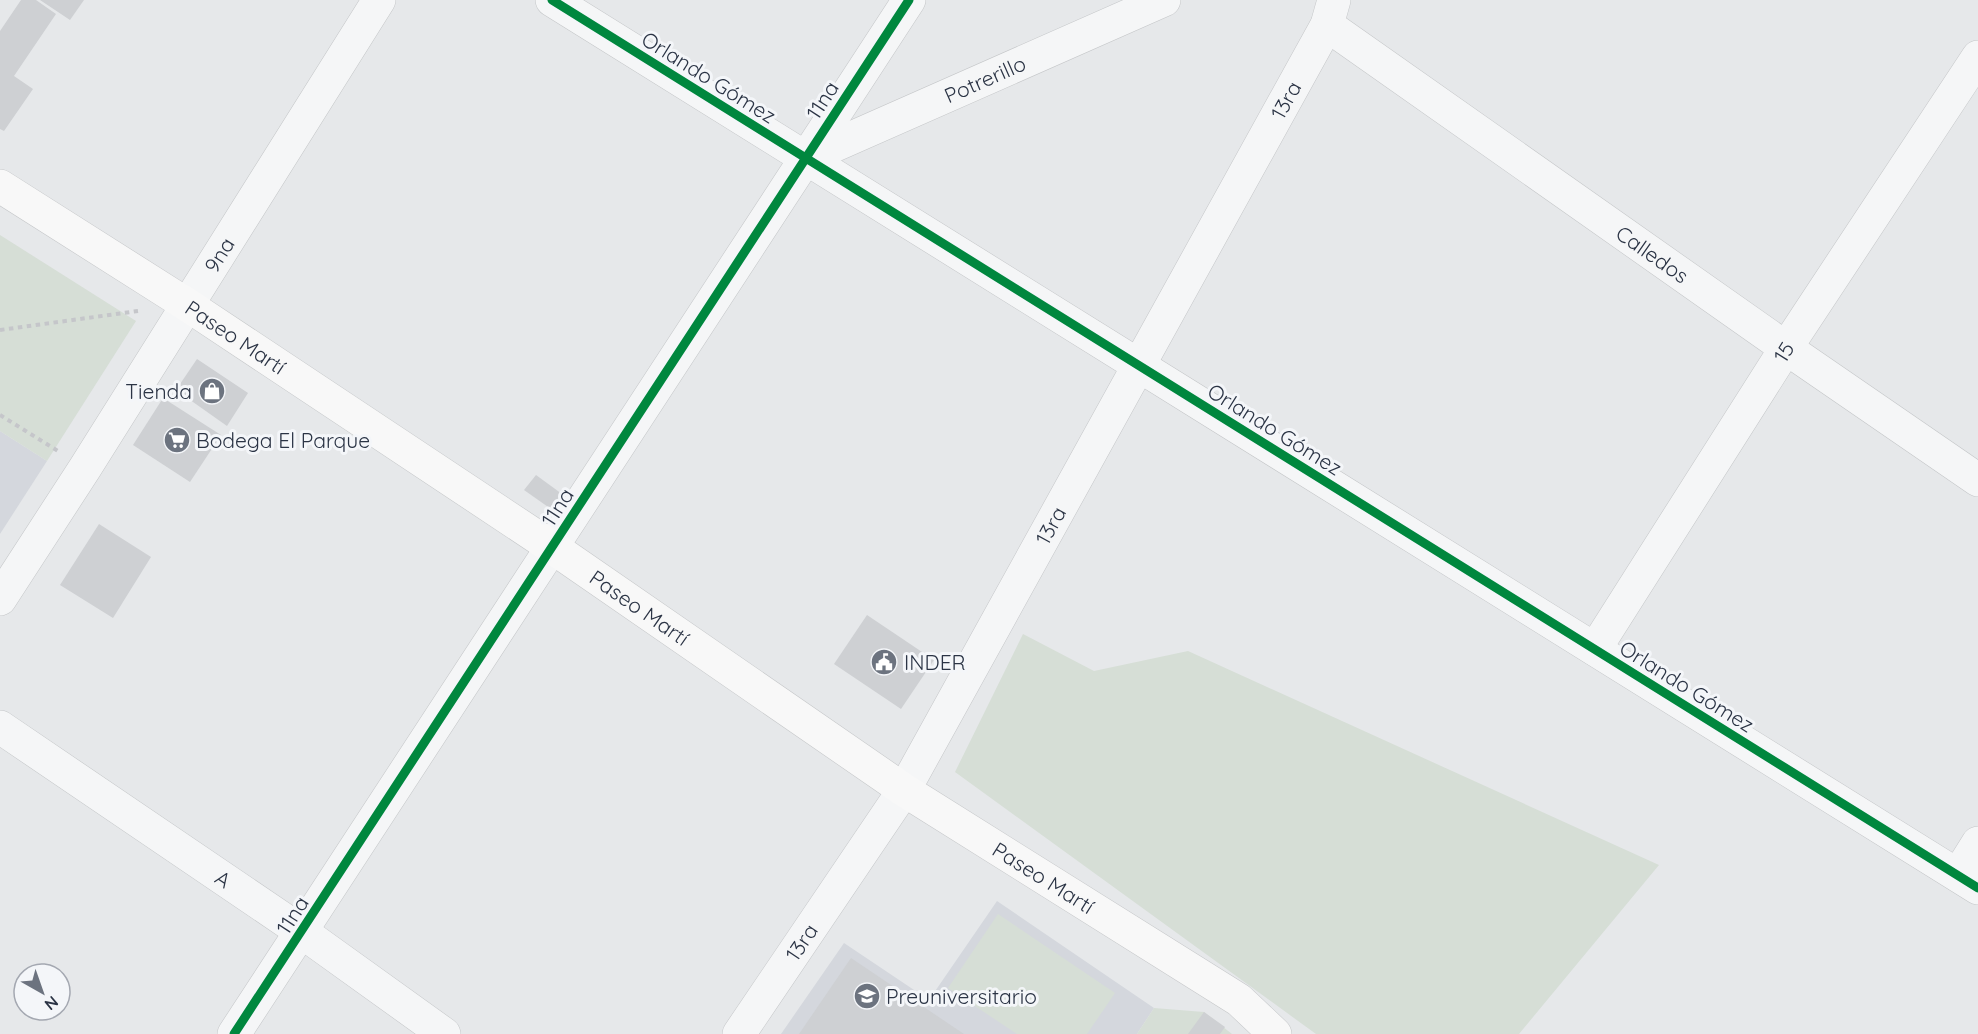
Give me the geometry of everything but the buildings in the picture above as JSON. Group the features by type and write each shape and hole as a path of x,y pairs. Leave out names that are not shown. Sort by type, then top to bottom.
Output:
{"main road":[{"name":"Paseo Martí","path":"0,186 186,304 552,547 904,790 1239,1000 1275,1034"}],"street":[{"name":"9na","path":"0,599 379,0"},
{"name":"Orlando Gómez","path":"552,0 1968,882"},
{"name":"11na","path":"237,1031 909,0"},
{"name":"Potrerillo","path":"806,158 1164,0"},
{"name":"Calledos","path":"1330,13 1786,348 1978,480"},
{"name":"13ra","path":"739,1034 904,790 1330,13"},
{"name":"15","path":"1595,649 1786,348 1978,57"},
{"name":"A","path":"0,727 302,932 444,1034"},
{"path":"1968,882 1978,843"}],"path":[{"path":"0,330 140,311"},
{"path":"0,415 85,468"}],"shaded area":[{"path":"0,235 136,321 47,461 0,431"},
{"path":"0,431 47,461 0,534"},
{"path":"1023,634 1094,671 1188,651 1659,865 1519,1034 1316,1034 955,772"},
{"path":"997,901 1154,1008 1137,1034 781,1034 844,943 929,1000"},
{"path":"998,914 1115,993 1087,1034 1017,1034 948,988"},
{"path":"1154,1008 1204,1012 1232,1034 1137,1034"}],"cycle path":[{"path":"552,0 1978,888"},
{"path":"234,1034 909,0"}],"place":[{"name":"Tienda","path":"212,391"},
{"name":"Bodega El Parque","path":"177,440"},
{"name":"INDER","path":"884,662"},
{"name":"Preuniversitario","path":"867,996"}]}
